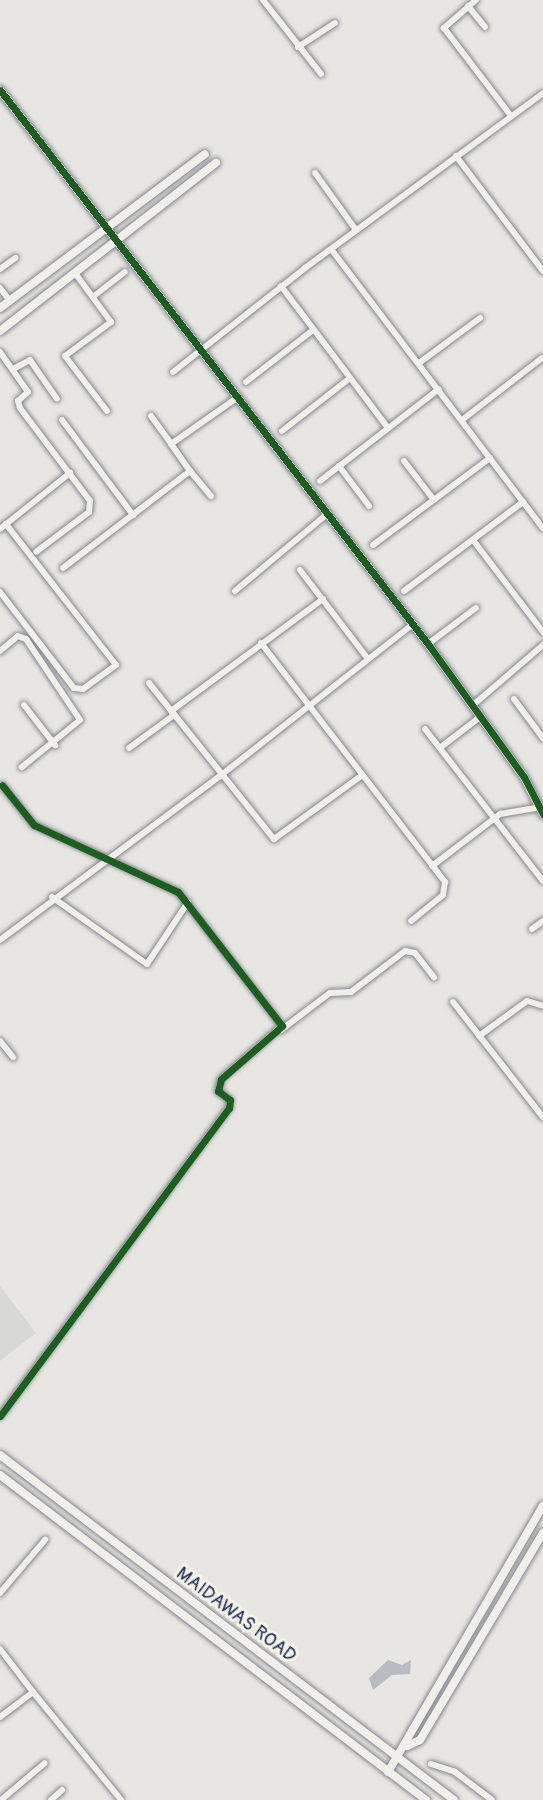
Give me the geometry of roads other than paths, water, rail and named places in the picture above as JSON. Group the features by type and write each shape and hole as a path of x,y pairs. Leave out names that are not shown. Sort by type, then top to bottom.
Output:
{"street":[{"path":"263,0 321,74"},
{"path":"476,0 444,28 510,116"},
{"path":"468,5 485,27"},
{"path":"298,47 335,23"},
{"path":"0,90 413,624 524,777 542,809 496,817 432,866"},
{"path":"173,372 281,286 543,93"},
{"path":"0,308 205,154"},
{"path":"456,156 543,271"},
{"path":"0,331 216,163"},
{"path":"315,173 356,230"},
{"path":"331,249 523,502 542,523"},
{"path":"0,269 15,258"},
{"path":"75,272 111,322 65,356 107,411"},
{"path":"94,296 125,272"},
{"path":"281,286 388,428"},
{"path":"0,288 10,301"},
{"path":"419,363 480,318"},
{"path":"246,382 313,330"},
{"path":"0,352 27,392 18,401 20,408 88,496 89,512 36,552"},
{"path":"462,420 542,358"},
{"path":"13,369 30,360 57,399"},
{"path":"282,431 350,378"},
{"path":"320,481 439,389"},
{"path":"171,444 238,397"},
{"path":"151,416 211,496"},
{"path":"62,419 133,515"},
{"path":"373,545 490,458"},
{"path":"404,461 434,500"},
{"path":"340,466 369,506"},
{"path":"63,568 190,471"},
{"path":"0,592 74,688 83,689 116,665 3,526 70,472"},
{"path":"404,592 523,502"},
{"path":"234,592 327,514"},
{"path":"473,540 543,632"},
{"path":"300,570 368,659"},
{"path":"129,748 261,643 323,599"},
{"path":"428,644 476,608"},
{"path":"0,940 52,897 220,776 413,624"},
{"path":"0,650 18,636 26,639 79,715 78,723 55,745 22,767"},
{"path":"261,643 432,866 446,891 411,921"},
{"path":"472,705 543,645"},
{"path":"149,683 220,776 274,839 361,776"},
{"path":"514,699 543,738"},
{"path":"24,705 55,745"},
{"path":"441,747 480,717"},
{"path":"425,729 496,817 543,881"},
{"path":"2,785 34,825 172,887 188,902 279,1018 281,1030"},
{"path":"52,897 147,964 188,902"},
{"path":"532,929 543,921"},
{"path":"0,1416 229,1108 230,1100 218,1091 221,1079 330,993 351,992 405,951 415,953 433,977"},
{"path":"480,1036 527,1001 543,1006"},
{"path":"453,1002 543,1117"},
{"path":"0,1041 13,1057"},
{"name":"MAIDAWAS ROAD","path":"0,1455 454,1800"},
{"name":"MAIDAWAS ROAD","path":"0,1475 426,1800"},
{"path":"388,1772 407,1746 410,1734 543,1506"},
{"path":"407,1746 420,1740 543,1534"},
{"path":"0,1593 45,1540"},
{"path":"0,1649 121,1800"},
{"path":"0,1717 33,1692"},
{"path":"1,1800 45,1763"},
{"path":"431,1764 455,1772 492,1800"},
{"path":"51,1800 62,1790"}]}
